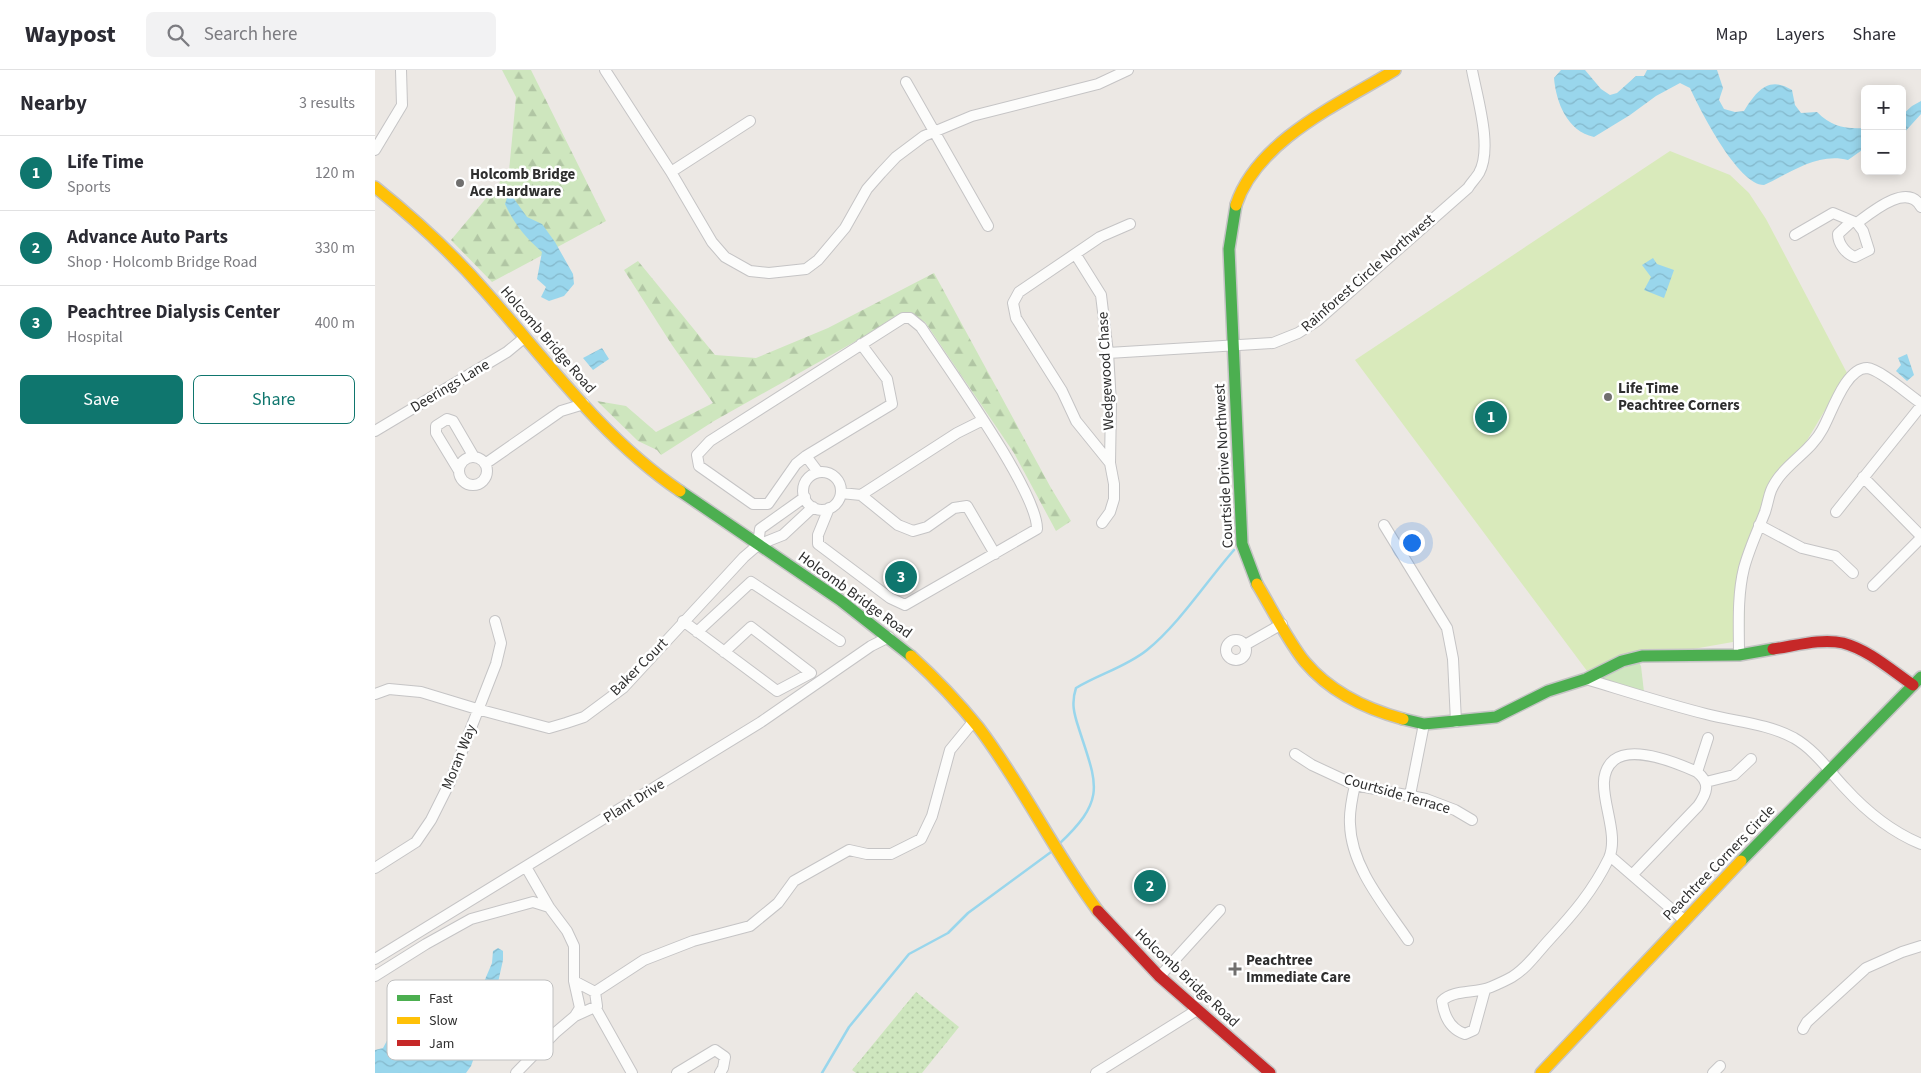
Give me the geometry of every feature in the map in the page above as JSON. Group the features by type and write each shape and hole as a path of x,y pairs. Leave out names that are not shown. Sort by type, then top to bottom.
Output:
{"street":[{"path":"375,150 402,105 401,70"},
{"path":"605,70 671,172 712,242 725,257 750,270 769,274 789,273 806,269 818,260 845,228 867,189 896,157 924,136 972,116 1098,84 1127,70"},
{"name":"Courtside Drive Northwest","path":"1395,70 1274,147 1254,168 1240,193 1231,221 1229,249 1232,345 1242,544 1249,571 1305,662 1335,690 1371,710 1424,724 1497,717 1549,691 1586,679 1621,661 1642,656 1739,655 1820,642 1842,643 1864,652 1917,681"},
{"name":"Rainforest Circle Northwest","path":"1108,353 1273,342 1298,333 1317,321 1467,188 1479,173 1484,156 1484,135 1472,70"},
{"path":"906,82 988,226"},
{"path":"671,172 750,121"},
{"name":"Holcomb Bridge Road","path":"375,187 406,211 442,245 609,432 638,460 889,637 933,676 973,722 1097,909 1136,955 1270,1073"},
{"path":"1795,235 1833,213 1855,222 1898,197 1909,195 1920,201"},
{"path":"1110,463 1076,421 1062,391 1016,318 1013,303 1019,292 1076,255 1101,236 1130,224"},
{"name":"Wedgewood Chase","path":"1076,255 1101,295 1108,353 1111,403 1110,463 1114,484 1114,499 1110,512 1102,523"},
{"path":"813,507 805,497 805,485 812,475 818,472 835,477 841,493 837,502 829,508 818,535 818,544 890,598 905,605 1037,529 1037,522 1021,485 983,420 921,327 910,318 903,318 861,344 710,441 697,455 696,460 699,466 753,504 768,504 796,464 892,404 887,379 861,344"},
{"name":"Deerings Lane","path":"375,431 507,352 524,338"},
{"path":"1739,655 1738,610 1744,569 1765,510 1767,495 1780,477 1816,442 1834,403 1847,382 1859,371 1867,368 1877,372 1921,405 1836,512"},
{"path":"485,464 561,411 584,404"},
{"path":"447,419 453,421 474,457 485,464 486,474 477,484 464,482 436,433 436,426 447,419"},
{"path":"861,495 957,433 983,420"},
{"path":"806,456 818,472"},
{"path":"459,471 462,462 474,457"},
{"path":"1863,477 1921,537 1873,586"},
{"path":"841,493 861,495 899,525 913,531 927,526 954,508 967,506 995,554"},
{"path":"805,497 760,529 758,545 783,535 813,507 829,508"},
{"path":"1384,525 1447,628 1453,658 1456,722"},
{"path":"1759,525 1809,549 1835,556 1853,573"},
{"name":"Baker Court","path":"375,694 389,689 421,692 549,728 584,716 623,688 683,621 758,545"},
{"path":"697,632 751,582 840,642"},
{"name":"Moran Way","path":"375,868 416,842 431,820 450,782 477,709 490,681 501,643 495,621"},
{"path":"683,621 697,632 724,652 777,691 811,673 751,627 724,652"},
{"path":"1245,645 1282,624"},
{"name":"Plant Drive","path":"375,959 761,722 871,646 889,637"},
{"path":"1586,679 1708,715 1749,721 1795,738 1831,770 1846,789 1881,821 1895,832 1921,844"},
{"name":"Peachtree Corners Circle","path":"1541,1073 1684,920 1917,681"},
{"path":"595,992 644,960 693,941 750,926 778,903 793,881 849,850 867,854 891,854 921,839 932,816 950,750 973,722"},
{"path":"1410,795 1424,724"},
{"path":"1697,772 1708,738"},
{"path":"1485,990 1474,1030 1465,1034 1457,1031 1444,1015 1442,1002 1448,995 1485,990 1511,977 1529,963 1579,909 1610,856 1612,821 1604,791 1603,774 1610,764 1625,755 1639,753 1697,772 1706,782 1706,795 1699,806 1633,874"},
{"name":"Courtside Terrace","path":"1295,754 1355,785 1410,795 1455,810 1472,820"},
{"path":"1706,782 1734,775 1751,760"},
{"path":"1355,785 1350,824 1355,854 1367,877 1408,940"},
{"path":"1610,856 1684,920"},
{"path":"526,867 549,907 567,931 574,946 574,981 580,1008 575,1016"},
{"path":"375,976 471,919 533,902 549,907"},
{"path":"1159,976 1220,910"},
{"path":"1803,1029 1807,1022 1866,968 1921,946"},
{"path":"574,981 595,992"},
{"path":"595,992 595,1007 632,1073"},
{"path":"553,1035 575,1016 595,1007"},
{"path":"1096,1073 1197,1010"},
{"path":"677,1073 715,1050 725,1057 720,1073"},
{"path":"516,1073 529,1060"}],"green space":[{"path":"502,70 531,70 606,221 492,282 451,240 509,171 516,97"},
{"name":"Life Time Peachtree Corners","path":"1670,151 1730,175 1749,193 1766,219 1847,373 1793,464 1772,492 1746,561 1744,640 1665,654 1593,679 1355,360"},
{"path":"638,261 715,355 756,358 828,328 934,273 1051,488 1071,521 1056,531 1014,453 925,322 904,314 714,421 661,455 657,450 638,441 597,401 626,406 656,432 713,403 672,345 624,270"},
{"path":"1638,661 1641,666 1644,692 1596,677"},
{"path":"916,992 959,1027 922,1073 856,1073 852,1070"}],"water":[{"path":"1561,70 1585,70 1601,89 1610,95 1617,93 1636,76 1644,76 1647,70 1717,70 1723,88 1719,100 1724,109 1735,112 1744,111 1763,88 1776,84 1784,86 1792,90 1795,105 1801,113 1817,112 1828,121 1839,126 1861,128 1861,151 1848,160 1837,158 1815,161 1764,185 1754,182 1732,160 1711,128 1690,88 1680,83 1656,96 1630,115 1594,137 1577,129 1570,122 1560,106 1554,78"},
{"path":"1921,101 1921,114 1906,131 1906,111"},
{"path":"512,196 527,217 542,224 555,242 573,274 574,284 564,296 549,301 541,297 546,287 537,279 542,252 512,218 505,204 507,198"},
{"path":"1653,258 1657,264 1674,270 1664,298 1644,290 1651,277 1642,265"},
{"path":"602,348 609,359 593,370 583,358"},
{"path":"1907,354 1914,375 1907,381 1896,371 1901,365 1898,358"},
{"path":"498,948 503,951 499,980 485,980 492,963 493,951"},
{"path":"387,1041 387,1060 473,1060 466,1073 375,1073 375,1050 383,1048"}],"waterway":[{"path":"1059,844 1085,815 1094,791 1090,764 1077,724 1073,704 1076,688 1139,656 1159,640 1234,550"},
{"path":"822,1073 849,1027 909,954 948,933 968,913 1051,852"}],"traffic: fast":[{"path":"1236,205 1229,249 1242,544 1257,584"},
{"path":"680,491 840,600 911,656"},
{"path":"1403,719 1424,724 1496,717 1548,691 1586,679 1622,661 1642,656 1739,655 1773,649"},
{"path":"1741,861 1921,677"}],"traffic: slow":[{"path":"1236,205 1247,182 1262,161 1281,142 1326,110 1395,70"},
{"path":"375,187 419,224 460,263 600,423 652,470 680,491"},
{"path":"1257,584 1293,645 1315,673 1326,683 1363,705 1403,719"},
{"path":"911,656 946,690 979,728 1098,911"},
{"path":"1541,1073 1741,861"}],"traffic: jam":[{"path":"1773,649 1826,641 1843,643 1871,655 1913,685"},
{"path":"1098,911 1159,976 1270,1073"}],"place":[{"name":"Holcomb Bridge Ace Hardware","path":"460,183"},
{"name":"Life Time Peachtree Corners","path":"1608,397"},
{"name":"Life Time","path":"1491,417"},
{"name":"Peachtree Dialysis Center","path":"901,577"},
{"name":"Advance Auto Parts","path":"1150,886"},
{"name":"Peachtree Immediate Care","path":"1235,969"}]}
